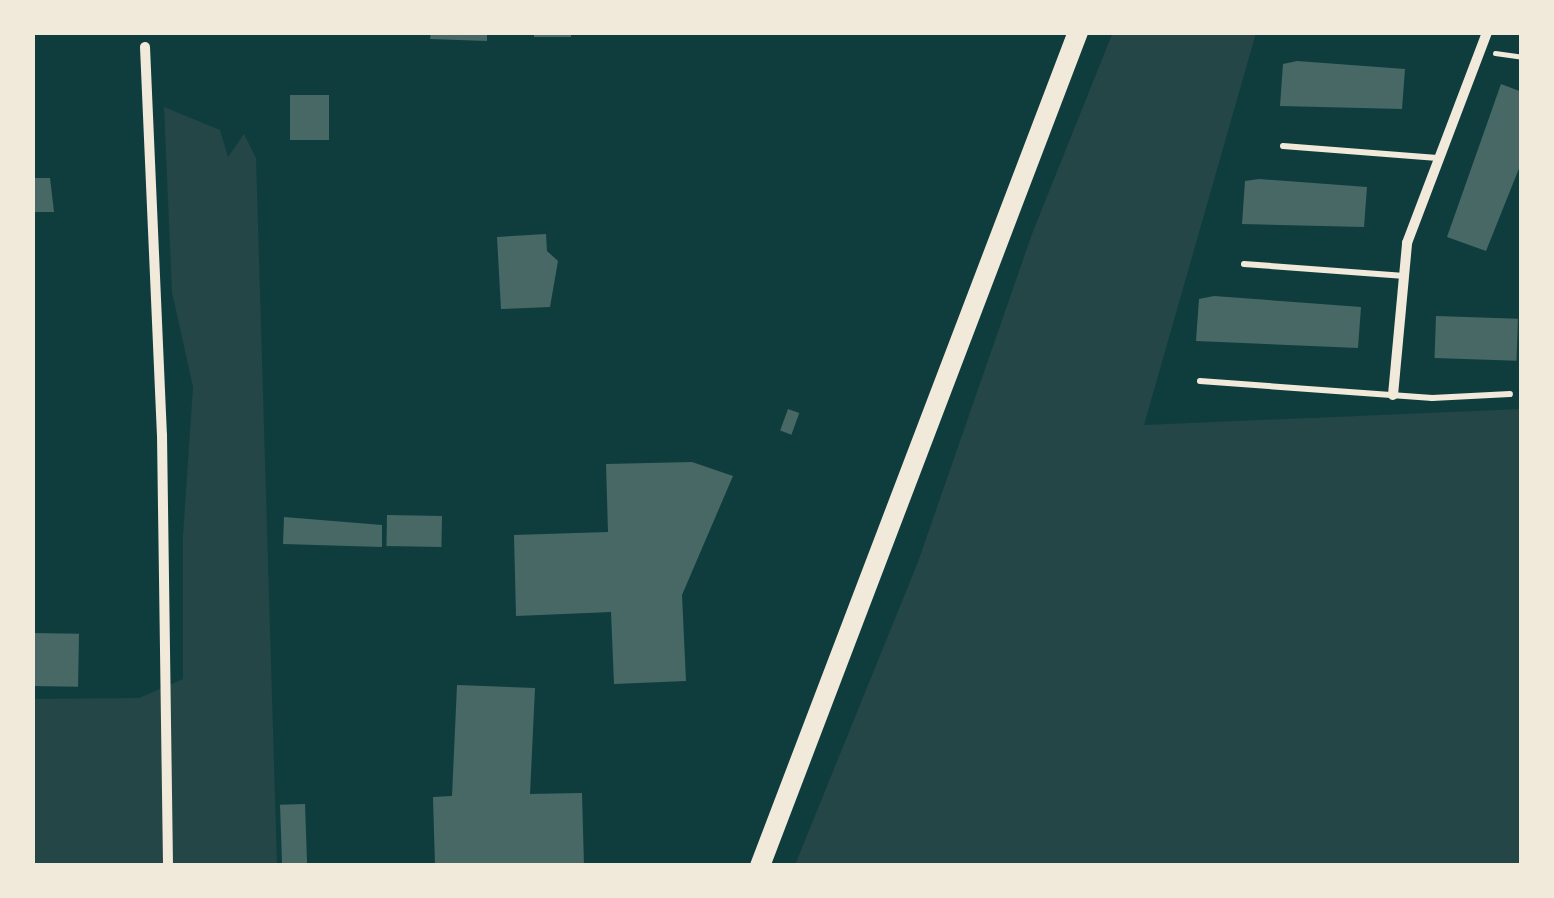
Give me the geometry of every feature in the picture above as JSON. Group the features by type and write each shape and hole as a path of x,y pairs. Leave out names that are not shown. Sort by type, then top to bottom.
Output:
{"main road":[{"path":"760,866 1078,32"}],"street":[{"path":"1393,395 1406,242 1487,32"},
{"path":"145,47 162,435 168,866"}],"lane":[{"path":"1282,146 1440,158"},
{"path":"1244,264 1402,276"},
{"path":"1200,381 1393,395 1510,394"}],"shaded area":[{"path":"1113,32 1256,33 1144,425 1521,409 1521,865 795,865 918,562 1032,234"},
{"path":"164,107 220,130 228,157 244,134 256,158 277,865 33,865 32,699 139,698 183,679 183,536 193,387 172,292"}],"building":[{"path":"431,32 487,32 487,41 430,39"},
{"path":"534,32 571,32 571,37 534,37"},
{"path":"1297,61 1405,69 1402,109 1280,106 1283,64"},
{"path":"1501,84 1522,92 1522,161 1486,251 1447,237"},
{"path":"290,95 329,95 329,140 290,140"},
{"path":"32,178 50,178 54,212 32,212"},
{"path":"1245,181 1367,187 1364,227 1242,224"},
{"path":"546,234 547,251 558,261 550,307 501,309 497,237"},
{"path":"1214,296 1361,307 1358,348 1196,341 1199,299"},
{"path":"1436,316 1518,319 1516,361 1435,358"},
{"path":"788,409 799,413 791,435 780,431"},
{"path":"692,462 733,476 682,595 686,681 614,684 611,612 516,616 514,535 608,532 606,464"},
{"path":"387,515 442,516 441,547 386,546"},
{"path":"284,517 382,525 382,547 283,544"},
{"path":"32,633 79,634 78,687 32,686"},
{"path":"457,685 535,688 530,794 582,793 584,866 435,866 433,797 452,796"},
{"path":"305,804 307,866 282,866 280,805"}]}
